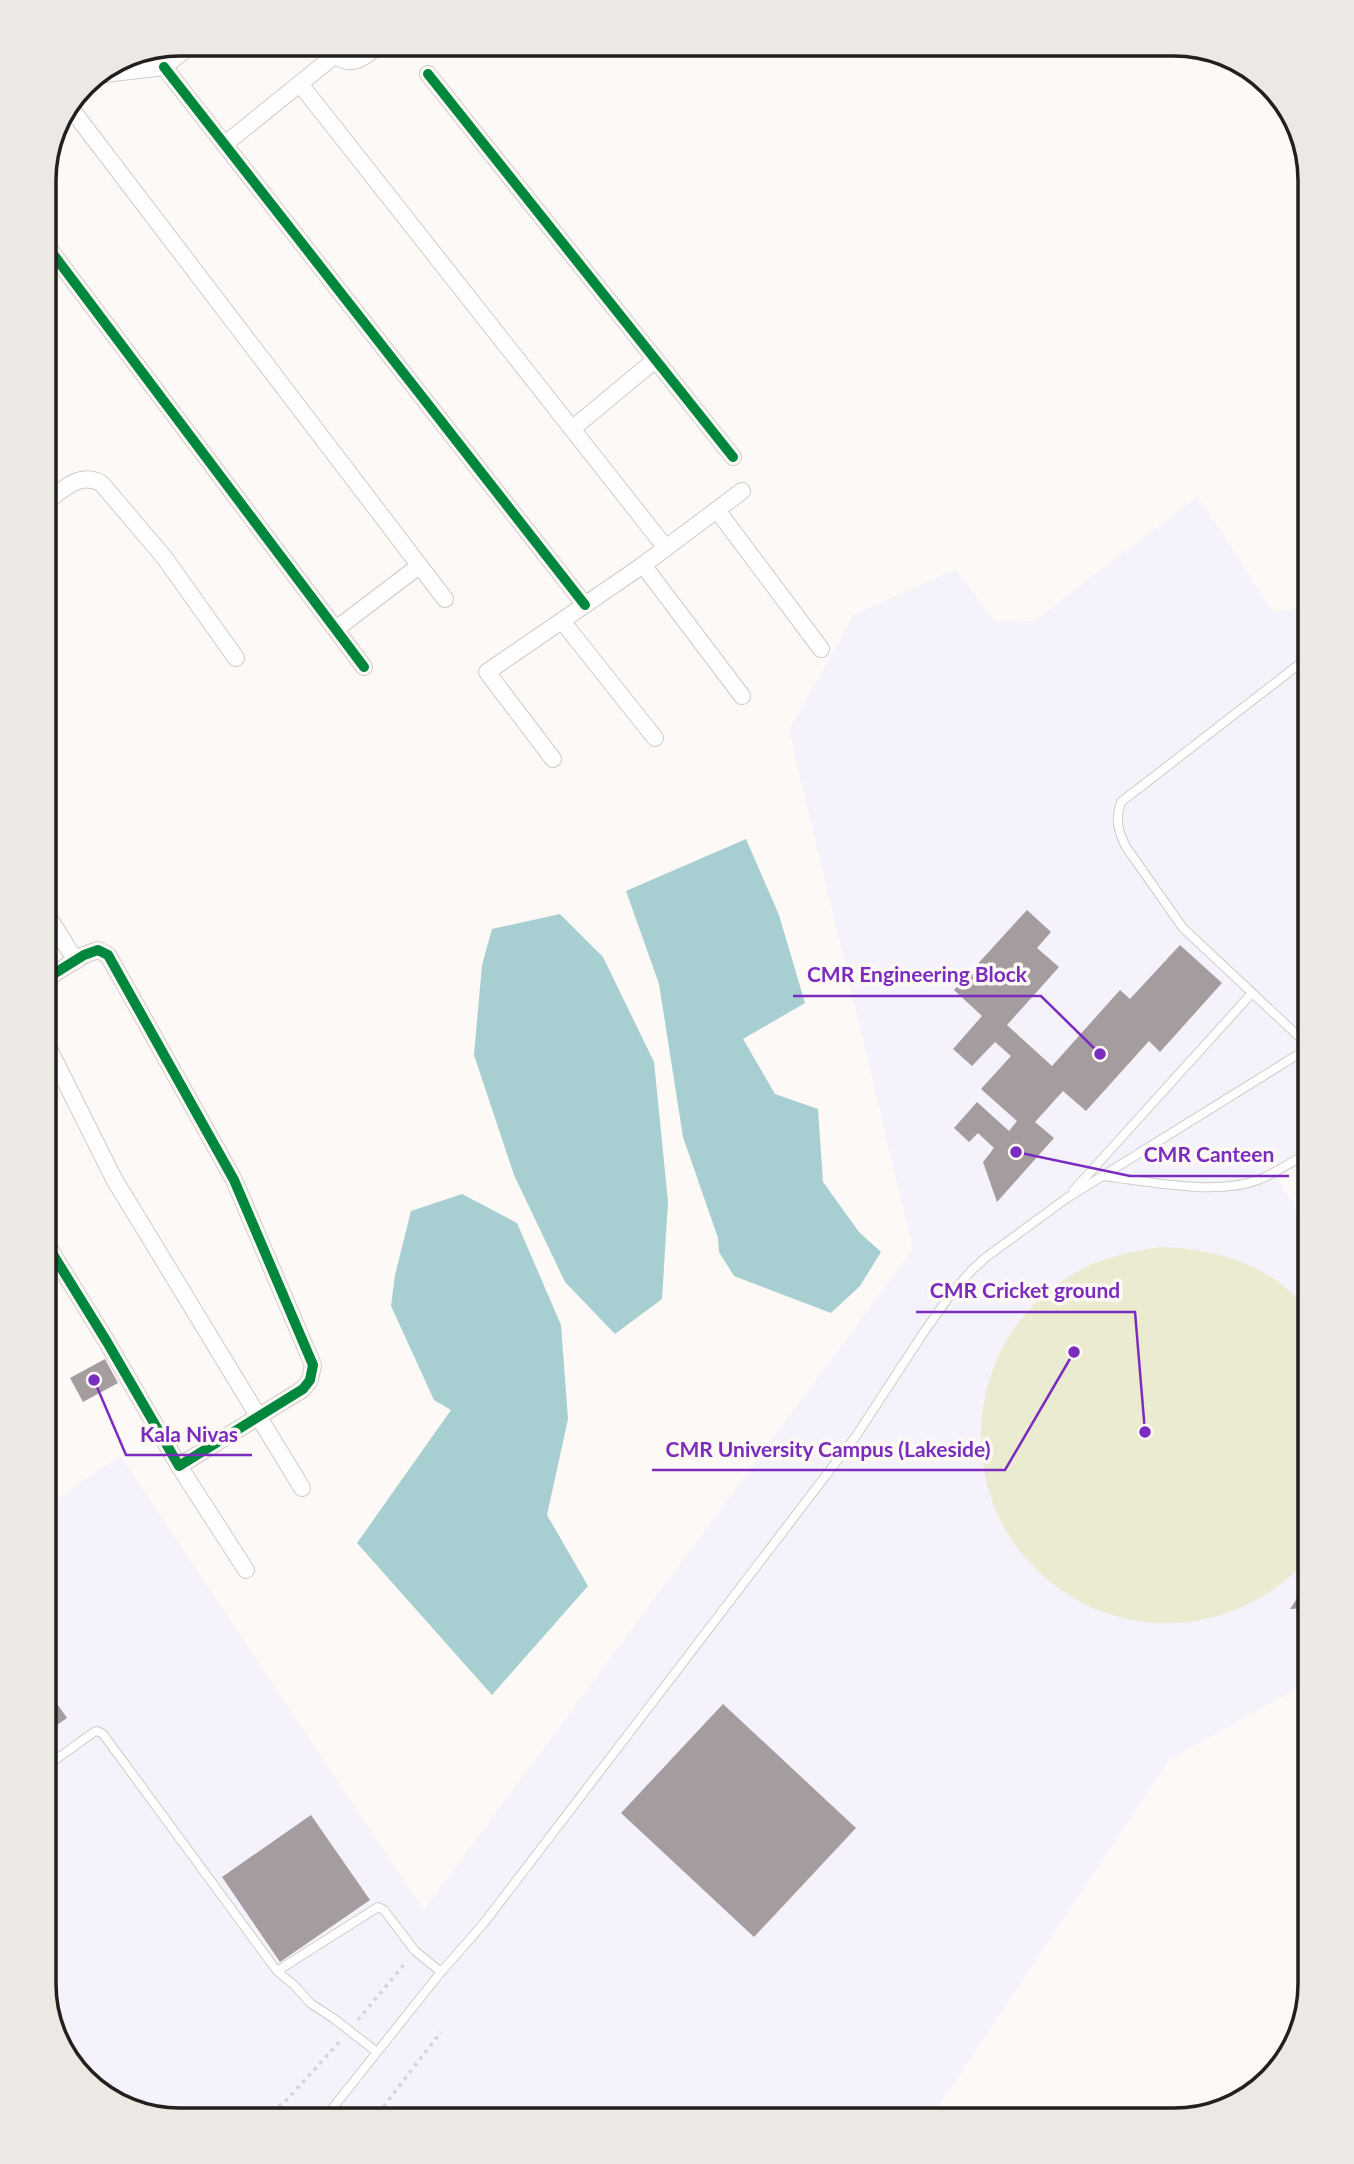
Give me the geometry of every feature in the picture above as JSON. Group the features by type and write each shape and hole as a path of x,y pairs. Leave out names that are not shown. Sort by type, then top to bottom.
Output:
{"street":[{"path":"119,72 164,67 177,56"},
{"path":"225,144 334,56 342,61 354,62 364,56"},
{"path":"164,67 585,605"},
{"path":"428,74 733,457"},
{"path":"300,83 666,548"},
{"path":"75,114 445,599"},
{"path":"56,258 364,667"},
{"path":"572,429 655,360"},
{"path":"56,495 85,478 95,479 102,484 164,557 236,658"},
{"path":"553,759 487,672 643,565 742,491"},
{"path":"717,510 821,649"},
{"path":"643,565 742,696"},
{"path":"336,629 419,566"},
{"path":"562,621 655,738"},
{"path":"56,929 76,961"},
{"path":"56,973 84,955 98,950 108,955 234,1180 313,1366 310,1380 303,1389 179,1466"},
{"path":"56,1063 114,1179 302,1488"},
{"path":"56,1259 179,1466 246,1570"}],"lane":[{"path":"1298,665 1121,802 1116,817 1119,834 1126,847 1183,928 1298,1036"},
{"path":"1067,1198 1252,993"},
{"path":"333,2108 441,1972 484,1923 856,1436 951,1294 971,1271 1067,1198 1298,1054"},
{"path":"1102,1176 1192,1186 1240,1184 1257,1181 1298,1158"},
{"path":"56,1759 94,1732 103,1734 277,1971 310,2003 377,2052"},
{"path":"277,1971 379,1907 415,1951 441,1972"}],"path":[{"path":"276,2108 284,2103 350,2030 415,1951"},
{"path":"381,2108 441,2032"}],"shaded area":[{"path":"1198,496 1273,612 1298,608 1298,1165 1277,1178 1298,1212 1298,1688 1169,1760 936,2108 172,2108 140,2101 111,2087 87,2066 77,2053 63,2024 56,1992 56,1500 120,1455 424,1910 913,1249 789,730 854,615 955,569 994,620 1034,621"}],"green space":[{"path":"1160,1247 1223,1256 1261,1271 1298,1299 1298,1569 1260,1597 1223,1615 1181,1623 1142,1622 1110,1614 1080,1602 1040,1573 1010,1537 990,1496 982,1453 983,1409 994,1367 1015,1328 1045,1294 1084,1268 1121,1254"}],"water":[{"path":"746,839 779,915 805,1003 743,1039 775,1094 818,1109 823,1182 859,1232 881,1252 860,1286 831,1313 734,1276 719,1252 718,1238 683,1137 659,984 626,891"},
{"path":"560,914 603,957 654,1062 668,1202 662,1299 615,1334 565,1282 514,1175 474,1055 482,965 492,929"},
{"path":"462,1194 517,1223 561,1325 568,1419 547,1515 588,1586 492,1695 357,1543 451,1410 434,1400 391,1306 395,1275 411,1211"}],"building":[{"path":"1027,910 1051,932 1037,948 1059,967 1007,1025 1052,1066 1120,990 1130,999 1180,945 1222,983 1160,1052 1149,1041 1086,1111 1063,1091 1035,1122 1054,1138 997,1202 983,1162 994,1148 978,1133 969,1142 954,1128 977,1102 1009,1131 1017,1121 981,1089 1011,1056 995,1042 972,1066 953,1049 982,1016 954,990"},
{"path":"105,1359 118,1383 83,1402 70,1378"},
{"path":"1298,1597 1298,1609 1290,1609"},
{"path":"56,1702 67,1718 56,1726"},
{"path":"723,1704 856,1828 754,1937 621,1813"},
{"path":"311,1815 370,1900 280,1962 222,1877"}],"cycle path":[{"path":"164,67 585,605"},
{"path":"428,74 733,457"},
{"path":"56,258 364,667"},
{"path":"56,972 84,955 98,950 108,955 234,1180 313,1365 310,1380 303,1389 179,1466 56,1259"}],"place":[{"name":"CMR Engineering Block","path":"1100,1054"},
{"name":"CMR Canteen","path":"1016,1152"},
{"name":"CMR University Campus (Lakeside)","path":"1074,1352"},
{"name":"Kala Nivas","path":"94,1380"},
{"name":"CMR Cricket ground","path":"1145,1432"}]}
